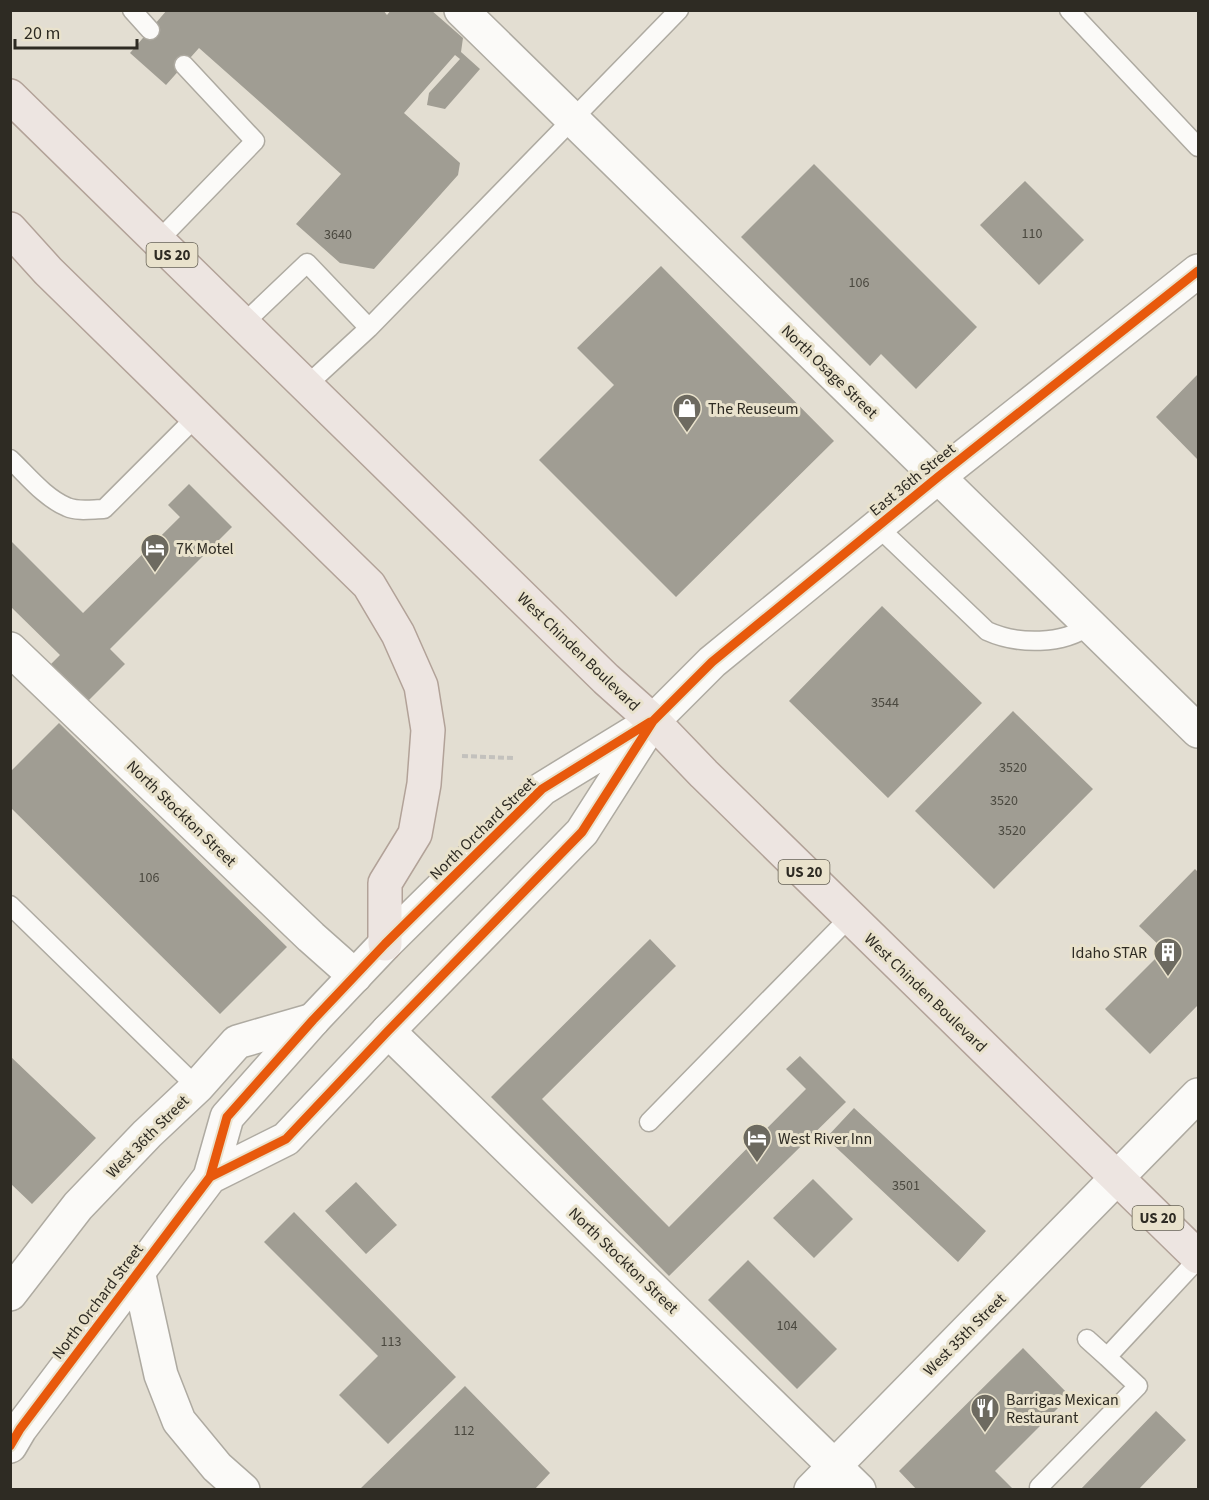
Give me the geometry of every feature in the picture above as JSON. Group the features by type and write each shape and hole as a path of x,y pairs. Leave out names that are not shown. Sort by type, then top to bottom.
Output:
{"main road":[{"name":"West Chinden Boulevard","path":"10,96 606,679 653,721 704,774 1198,1258"},
{"path":"10,229 48,271 369,585 398,634 421,686 428,730 424,784 415,834 385,883 385,944"}],"street":[{"name":"North Osage Street","path":"461,10 1198,731"},
{"name":"East 36th Street","path":"653,721 712,662 938,477 1198,271"},
{"name":"North Stockton Street","path":"10,649 355,976"},
{"name":"North Orchard Street","path":"10,1446 20,1429 210,1177 227,1117 313,1020 385,944 542,789 653,721"},
{"name":"North Orchard Street","path":"210,1177 286,1139 388,1030 582,832 653,721"},
{"name":"West 36th Street","path":"10,1294 78,1206 147,1134 197,1087 237,1042 313,1020"},
{"name":"North Stockton Street","path":"388,1030 859,1490"},
{"name":"West 35th Street","path":"811,1490 1198,1095"},
{"path":"138,1271 161,1375 179,1421 217,1467 243,1490"}],"lane":[{"path":"132,10 150,30"},
{"path":"306,386 369,328 679,10"},
{"path":"1069,10 1198,147"},
{"path":"159,241 255,141 184,65"},
{"path":"243,324 307,263 369,328"},
{"path":"10,459 51,498 68,508 104,509 197,417"},
{"path":"878,527 987,631 1000,637 1031,640 1059,639 1079,634 1090,626"},
{"path":"10,905 197,1087"},
{"path":"649,1122 850,917"},
{"path":"1107,1357 1198,1258"},
{"path":"1039,1487 1138,1386 1087,1339"}],"path":[{"path":"451,756 513,758"}],"building":[{"path":"167,10 383,10 387,15 391,10 431,10 463,38 461,52 480,69 445,109 427,105 429,93 460,59 455,55 404,113 460,163 458,175 374,269 340,263 296,224 341,174 199,48 166,85 130,53"},
{"path":"814,164 977,327 916,389 881,354 870,366 741,237"},
{"path":"1025,181 1084,240 1039,285 980,225"},
{"path":"661,266 834,441 676,597 539,460 614,385 577,348"},
{"path":"1198,374 1198,460 1156,417"},
{"name":"7K Motel","path":"189,484 232,527 110,649 125,664 87,702 50,665 60,655 10,606 10,540 83,613 180,517 168,505"},
{"path":"882,606 982,703 888,798 789,701"},
{"path":"1013,711 1093,789 994,889 915,811"},
{"path":"59,723 287,947 220,1014 10,807 10,772"},
{"name":"Idaho STAR","path":"1195,869 1198,872 1198,1005 1150,1054 1105,1009 1164,950 1139,926"},
{"name":"West River Inn","path":"650,939 676,966 542,1099 669,1227 806,1089 786,1069 800,1056 846,1102 669,1276 491,1097"},
{"path":"10,1056 96,1138 32,1204 10,1183"},
{"path":"854,1108 986,1231 958,1262 826,1138"},
{"path":"813,1179 853,1219 814,1258 773,1218"},
{"path":"356,1182 397,1225 366,1254 325,1211"},
{"path":"294,1212 456,1377 388,1444 339,1395 378,1356 264,1242"},
{"path":"748,1260 837,1349 797,1389 708,1300"},
{"name":"Barrigas Mexican Restaurant","path":"1023,1348 1070,1396 995,1471 1014,1490 917,1490 899,1471"},
{"path":"465,1386 550,1473 534,1490 363,1490 361,1488"},
{"path":"1156,1411 1186,1440 1138,1490 1080,1490"}],"cycle path":[{"path":"210,1177 286,1139 582,832 653,721 712,662 938,477 1198,271"},
{"path":"10,1446 20,1429 210,1177 227,1117 313,1020 385,944 542,789 650,722"}],"place":[{"name":"The Reuseum","path":"687,434"},
{"name":"7K Motel","path":"155,574"},
{"name":"Idaho STAR","path":"1168,978"},
{"name":"West River Inn","path":"757,1164"},
{"name":"Barrigas Mexican Restaurant","path":"985,1434"}]}
